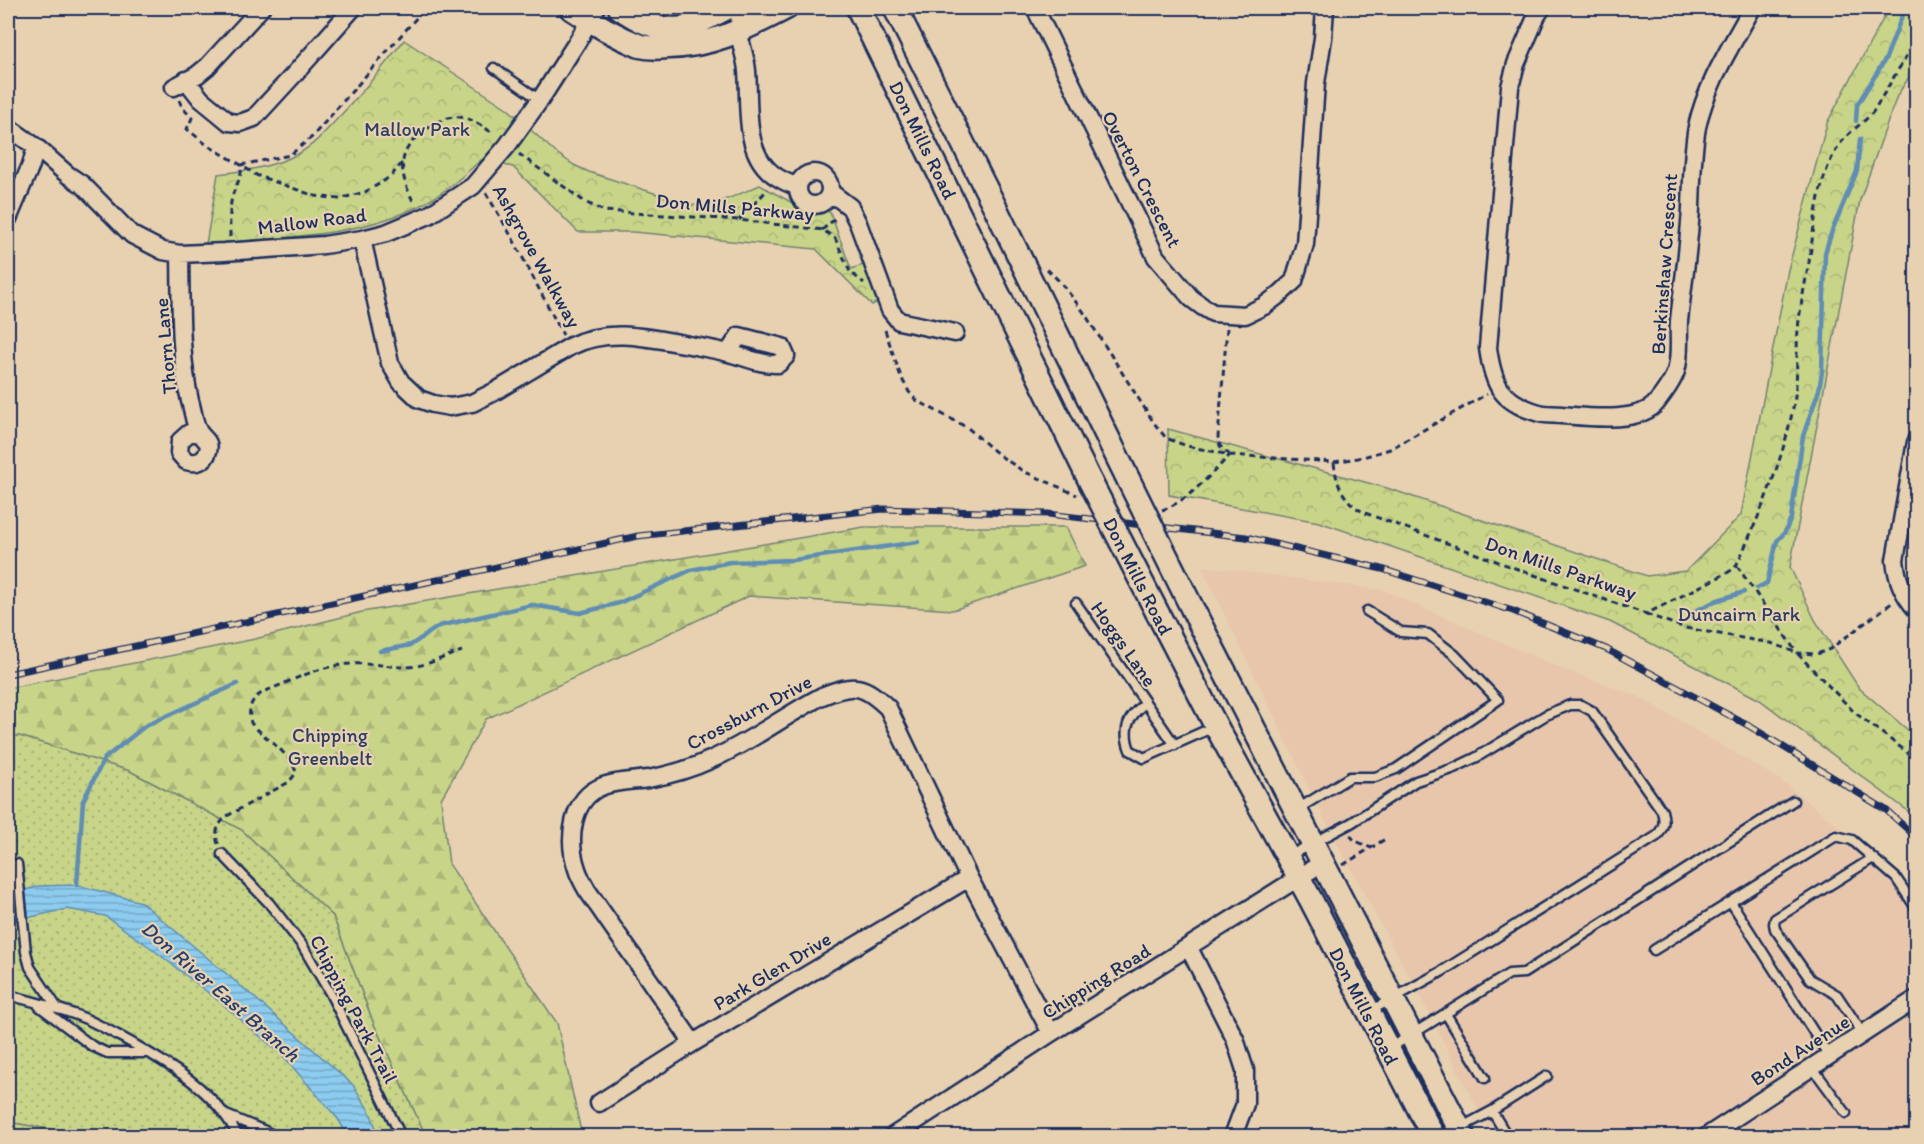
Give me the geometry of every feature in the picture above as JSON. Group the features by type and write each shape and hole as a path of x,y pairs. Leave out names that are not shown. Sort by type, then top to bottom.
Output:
{"main road":[{"path":"620,8 631,16 654,26 683,28 727,8"},
{"path":"585,11 642,46 687,47 739,32 786,8"},
{"name":"Don Mills Road","path":"858,8 1091,483 1216,726 1299,878 1433,1137"},
{"name":"Don Mills Road","path":"895,8 1193,610 1295,810 1325,858 1461,1133"}],"street":[{"path":"261,8 208,66 180,84 229,122 240,123 254,118 353,8"},
{"path":"740,8 739,32 747,69 752,143 759,160 770,172 791,185 798,186"},
{"name":"Overton Crescent","path":"1035,8 1156,257 1191,298 1213,313 1245,315 1264,306 1294,281 1305,244 1316,83 1325,8"},
{"path":"1498,387 1490,364 1489,323 1510,87 1516,64 1542,8"},
{"name":"Berkinshaw Crescent","path":"1498,387 1505,397 1518,405 1541,413 1588,418 1617,418 1649,409 1657,402 1676,373 1679,358 1679,329 1697,125 1713,82 1752,8"},
{"name":"Mallow Road","path":"8,127 83,185 132,235 163,251 180,254 324,245 362,239 386,233 429,215 473,186 507,146 540,100 579,39 585,11"},
{"path":"8,219 31,165 36,147"},
{"path":"815,172 827,179 829,196 821,204 811,205 799,197 798,186 803,176 815,172"},
{"path":"830,192 850,207 890,310 899,321 955,333"},
{"path":"362,239 390,363 401,382 419,399 433,404 450,406 471,403 494,392 571,346 601,336 625,334 728,353"},
{"name":"Thorn Lane","path":"180,254 181,332 190,399 199,434"},
{"path":"1917,442 1895,560 1897,576 1904,594 1917,609"},
{"name":"Crossburn Drive","path":"693,1043 587,890 577,870 571,831 578,810 584,798 592,791 614,783 650,778 692,767 732,750 822,696 837,690 863,688 888,708 969,878 1052,1033"},
{"name":"Chipping Road","path":"893,1137 1052,1033 1299,878 1325,858"},
{"name":"Park Glen Drive","path":"599,1103 693,1043 969,878"},
{"path":"1189,948 1230,1029 1245,1070 1245,1104 1233,1137"},
{"name":"Bond Avenue","path":"1709,1136 1917,999"}],"lane":[{"path":"494,68 540,100"},
{"name":"Hoggs Lane","path":"1076,603 1175,745"},
{"path":"1295,810 1350,777 1376,777 1396,769 1498,700 1455,656 1428,634 1401,632 1367,611"},
{"name":"Hoggs Lane","path":"1145,703 1128,722 1126,738 1130,750 1144,758 1216,726"},
{"path":"1287,857 1325,858 1345,826 1416,781 1452,769 1477,757 1546,715 1570,705 1581,705 1592,711 1662,811 1663,828 1657,836 1441,972 1367,1013"},
{"path":"1387,1050 1509,974 1524,973 1793,801"},
{"path":"1654,950 1836,836 1852,840 1896,878 1917,908"},
{"name":"Chipping Park Trail","path":"222,854 269,903 302,945 330,993 401,1137"},
{"path":"1863,1034 1837,995 1810,979 1775,929 1774,924 1775,919 1873,858"},
{"path":"16,864 23,931 30,967 58,1009"},
{"path":"1731,902 1829,1056"},
{"path":"8,995 80,1016 182,1072 226,1115 238,1137"},
{"path":"34,1002 92,1046 107,1053 150,1053"},
{"path":"1446,1014 1485,1078"},
{"path":"1812,1067 1846,1113"},
{"path":"1461,1133 1547,1076"},
{"path":"1492,1111 1506,1137"},
{"path":"226,1115 274,1137"}],"path":[{"path":"241,165 290,155 312,137 425,8"},
{"path":"1917,40 1873,112 1837,148 1824,180 1817,209 1799,322 1796,388 1790,422 1773,477 1737,565 1797,653 1848,707 1917,759"},
{"path":"180,84 182,107 192,118 187,129 207,145 256,175 280,184 315,196 339,199 365,192 381,183 402,163"},
{"path":"413,201 404,180 402,163 404,153 414,139 443,119 454,117 475,122 493,134"},
{"name":"Don Mills Parkway","path":"507,146 585,202 601,210 613,213 739,220 827,231 836,239 850,272 868,287"},
{"path":"230,235 232,194 243,173 241,165"},
{"path":"739,220 778,177"},
{"name":"Ashgrove Walkway","path":"484,190 565,337"},
{"path":"1044,266 1077,302 1162,434 1187,446 1230,456 1334,462 1363,457 1390,448 1498,387"},
{"path":"1228,314 1218,437 1221,447 1230,456"},
{"path":"885,329 901,377 914,398 973,432"},
{"name":"Don Mills Parkway","path":"1334,462 1342,493 1349,502 1365,513 1646,614 1727,573 1737,565"},
{"path":"1646,614 1684,628 1771,643 1797,653 1812,655 1830,649 1904,594"},
{"path":"222,854 216,838 221,821 289,782 296,773 289,760 251,723 250,707 262,691 299,675 332,666 364,663 417,666 462,651"},
{"path":"1345,826 1354,840 1371,848"},
{"path":"1325,858 1371,848 1388,838"}],"shaded area":[{"path":"1201,566 1383,590 1565,670 1637,696 1779,779 1916,888 1916,1136 1491,1136 1430,1015 1328,827"}],"green space":[{"name":"Duncairn Park","path":"1889,8 1916,8 1916,66 1897,96 1860,200 1790,567 1815,620 1859,688 1916,737 1916,817 1760,700 1610,622 1319,522 1169,495 1168,429 1387,488 1647,576 1686,571 1741,515 1788,270 1827,123"},
{"name":"Mallow Park","path":"404,40 508,109 555,152 589,172 691,205 718,202 760,185 798,206 830,212 851,269 863,265 878,302 872,305 816,249 633,232 578,232 513,167 481,160 436,197 394,217 314,234 206,244 218,174 269,165 304,150 348,108"},
{"name":"Chipping Greenbelt","path":"864,527 1066,527 1085,566 953,610 749,596 486,719 441,799 449,864 557,1023 582,1136 426,1136 374,1024 333,916 242,830 130,771 20,736 8,737 8,688 255,639 362,612"},
{"path":"20,736 130,771 242,830 333,916 374,1024 426,1136 88,1136 8,1122 8,737"},
{"path":"8,1122 88,1136 8,1136"}],"water":[{"name":"Don River East Branch","path":"77,885 141,902 255,998 353,1085 370,1112 379,1136 348,1136 338,1119 283,1056 225,1006 151,948 105,916 67,909 8,922 8,895 39,886"}],"waterway":[{"path":"1856,121 1857,105 1886,58 1905,8"},
{"path":"1757,588 1767,583 1777,541 1785,532 1791,518 1803,436 1819,390 1822,372 1825,253 1857,171 1860,139"},
{"path":"380,651 411,645 439,626 532,605 580,613 619,603 691,570 730,562 793,560 918,542"},
{"path":"1691,613 1718,600 1744,592"},
{"path":"77,885 83,801 104,759 145,726 237,684"}],"railway":[{"path":"8,674 638,536 883,509 1048,514 1246,537 1382,569 1513,611 1606,649 1751,727 1886,810 1916,837"}]}
